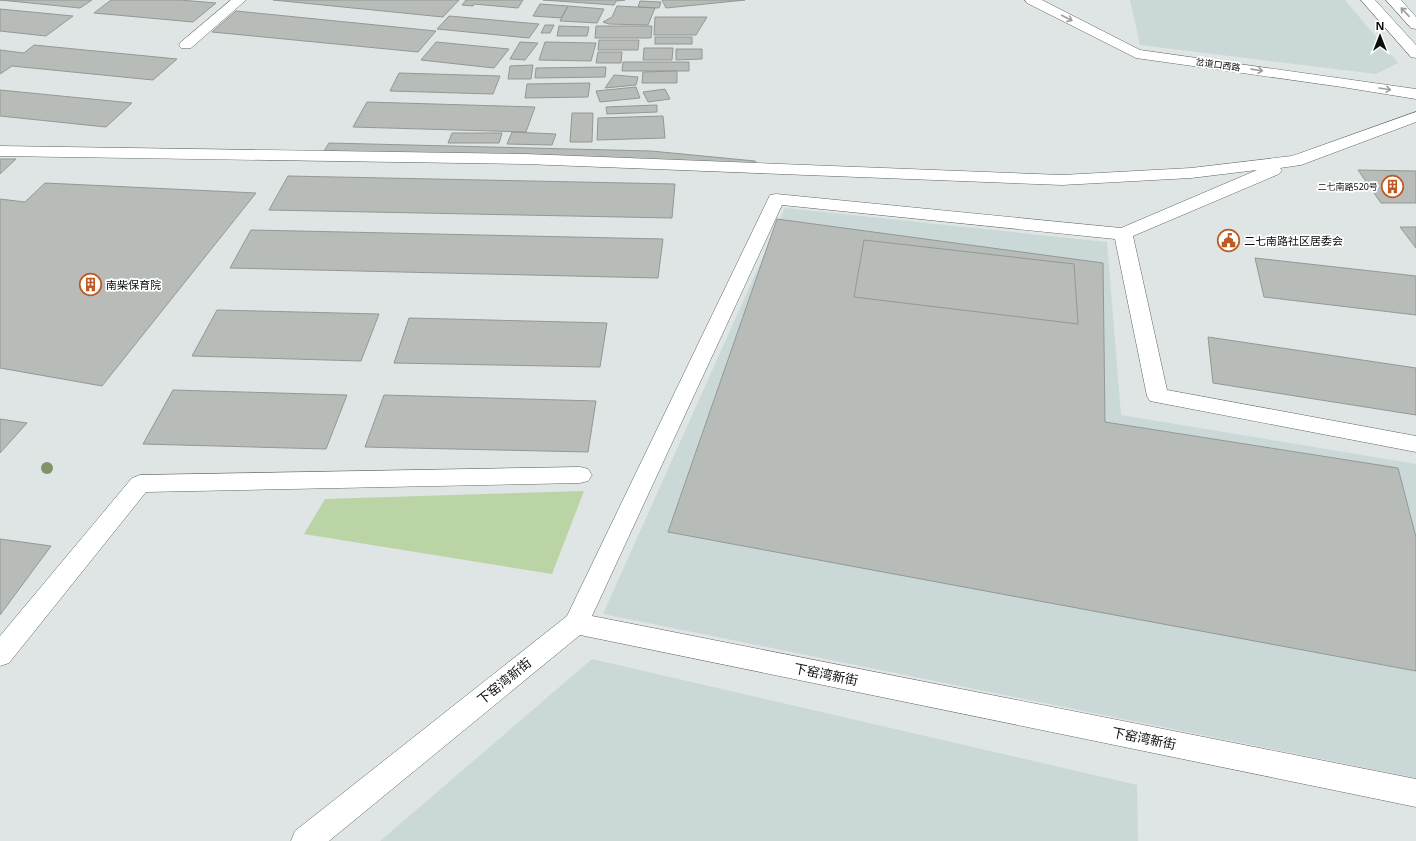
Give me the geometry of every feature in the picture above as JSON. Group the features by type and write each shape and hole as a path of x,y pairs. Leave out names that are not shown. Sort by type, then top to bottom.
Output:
{"street":[{"path":"186,45 238,0"},
{"name":"岔道口西路","path":"1032,0 1136,54 1342,82 1416,94"},
{"path":"1368,0 1416,54"},
{"path":"1393,0 1416,25"},
{"path":"576,623 776,199 1123,234 1295,161 1416,117"},
{"path":"0,151 525,159 1062,180 1191,173 1295,161"},
{"path":"1123,234 1158,396 1416,444"},
{"path":"0,655 140,484 580,475"},
{"name":"下窑湾新街","path":"306,841 576,623 1416,793"}],"shaded area":[{"path":"1130,0 1345,0 1398,63 1376,74 1140,45"},
{"path":"785,208 1107,242 1121,415 1416,464 1416,778 603,614"},
{"path":"592,659 1137,785 1138,841 380,841"}],"green space":[{"path":"584,491 552,574 304,534 325,499"}],"building":[{"path":"0,0 92,0 80,8"},
{"path":"111,0 180,0 216,3 193,22 94,13"},
{"path":"273,0 459,0 443,17"},
{"path":"466,0 523,0 518,8 474,4 473,6 462,5"},
{"path":"543,0 625,0 616,1 614,5"},
{"path":"662,0 745,0 666,8"},
{"path":"640,1 661,2 659,8 638,7"},
{"path":"540,4 568,6 561,18 533,16"},
{"path":"568,6 604,9 597,23 560,21"},
{"path":"617,6 655,8 648,25 609,24 603,22 612,17"},
{"path":"0,9 73,16 46,36 0,31"},
{"path":"236,11 436,31 418,52 212,32"},
{"path":"449,16 539,24 529,38 437,29"},
{"path":"655,17 707,17 696,35 654,35"},
{"path":"545,25 554,25 550,33 541,33"},
{"path":"559,26 589,27 587,36 557,36"},
{"path":"596,26 652,26 651,38 595,38"},
{"path":"655,37 692,37 692,44 655,44"},
{"path":"599,40 639,40 638,50 598,50"},
{"path":"436,42 509,49 494,68 421,60"},
{"path":"520,42 538,43 525,60 510,59"},
{"path":"545,42 596,43 591,61 539,60"},
{"path":"34,45 177,59 153,80 12,66 0,74 0,50 24,53"},
{"path":"644,48 673,48 672,60 643,60"},
{"path":"676,49 702,49 702,59 676,60"},
{"path":"598,52 622,52 621,63 596,63"},
{"path":"623,62 689,62 689,71 622,71"},
{"path":"533,65 531,79 508,79 510,66"},
{"path":"606,67 605,77 535,78 536,68"},
{"path":"677,71 677,83 642,83 643,72"},
{"path":"399,73 500,76 493,94 390,91"},
{"path":"614,75 638,77 636,85 605,88"},
{"path":"590,83 588,97 525,98 527,84"},
{"path":"636,87 640,98 600,102 596,91"},
{"path":"665,89 670,99 648,102 643,92"},
{"path":"0,90 132,103 106,127 0,116"},
{"path":"367,102 535,107 526,132 353,127"},
{"path":"657,105 657,112 607,114 606,107"},
{"path":"572,113 593,113 592,142 570,142"},
{"path":"663,116 665,138 597,140 598,118"},
{"path":"512,132 556,134 552,145 507,144"},
{"path":"452,133 502,133 499,143 448,143"},
{"path":"329,143 651,151 755,161 757,165 324,151"},
{"path":"0,159 16,159 0,174"},
{"name":"二七南路520号","path":"1358,170 1416,171 1416,203 1381,203"},
{"path":"288,176 675,184 672,218 269,210"},
{"name":"南柴保育院","path":"45,183 256,193 102,386 0,368 0,199 25,202"},
{"path":"777,219 1103,263 1105,422 1398,468 1416,537 1416,671 668,532"},
{"path":"1400,227 1416,227 1416,248"},
{"path":"251,230 663,239 658,278 230,268"},
{"path":"864,240 1074,264 1078,324 854,297"},
{"path":"1255,258 1416,276 1416,315 1264,297"},
{"path":"217,310 379,314 361,361 192,356"},
{"path":"409,318 607,323 600,367 394,363"},
{"path":"1208,337 1416,368 1416,415 1213,383"},
{"path":"173,390 347,395 326,449 143,444"},
{"path":"384,395 596,401 588,452 365,447"},
{"path":"0,419 27,423 0,453"},
{"path":"0,539 51,546 0,615"}],"place":[{"name":"二七南路520号","path":"1393,187"},
{"name":"二七南路社区居委会","path":"1228,241"},
{"name":"南柴保育院","path":"91,285"}]}
